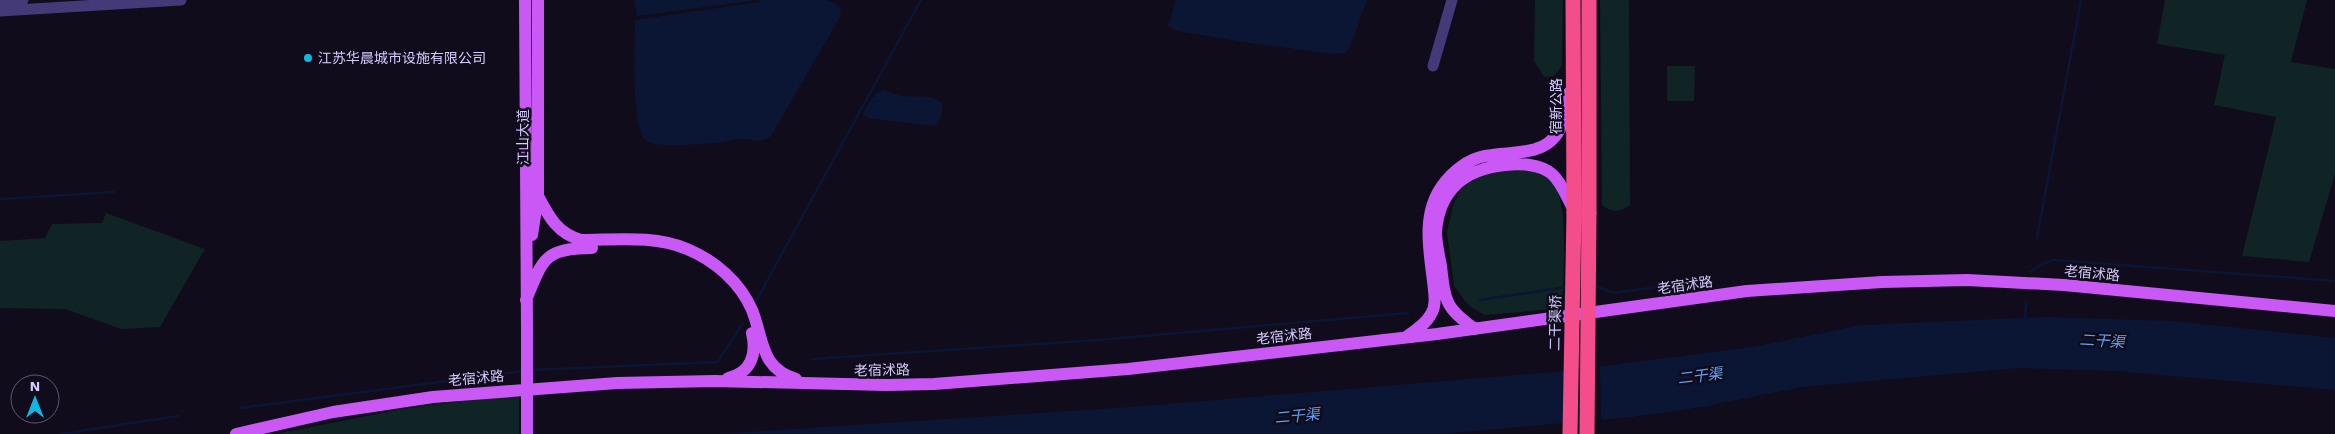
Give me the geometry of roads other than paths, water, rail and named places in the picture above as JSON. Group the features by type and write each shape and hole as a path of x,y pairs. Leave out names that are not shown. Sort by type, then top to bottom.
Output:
{"highway":[{"name":"宿新公路","path":"1573,0 1573,68 1579,212"},
{"path":"1587,434 1579,212 1589,0"},
{"name":"二干渠桥","path":"1570,434 1579,212"}],"main road":[{"name":"江山大道","path":"525,0 528,434"},
{"name":"江山大道","path":"526,272 538,196 538,0"},
{"path":"1405,338 1428,319 1432,314 1435,302 1429,248 1429,218 1434,197 1449,176 1469,161 1484,156 1524,153 1540,149 1551,141 1564,120 1573,68"},
{"path":"1474,329 1450,310 1444,294 1436,233 1440,210 1449,191 1468,174 1486,167 1511,164 1533,165 1550,172 1556,178 1579,212"},
{"path":"538,196 551,220 561,231 570,237 581,240 652,240 686,248 710,260 742,293 752,310 768,359 776,370 784,376 823,385"},
{"path":"526,300 538,269 544,260 554,252 579,248 655,248 688,258 722,280 737,296 745,313 755,345 766,368 781,382"},
{"name":"老宿沭路","path":"236,434 333,412 433,396 564,386 715,381 823,385 934,384 1128,368 1405,338 1747,292 1882,282 1968,280 2064,285 2335,311"},
{"path":"715,381 739,376 753,358 755,345"}],"street":[{"path":"0,2 23,0"},
{"path":"0,11 181,0"},
{"path":"1434,66 1452,0"}],"water":[{"path":"634,0 757,0 637,16"},
{"path":"759,0 825,0 833,2 841,8 840,17 771,136 763,140 735,139 718,143 689,145 661,145 648,142 642,135 636,105 634,65 635,20 759,2"},
{"path":"1176,0 1367,0 1350,47 1345,53 1334,54 1177,31 1168,26"},
{"path":"882,90 902,96 931,97 942,102 942,113 935,126 868,118 863,115 870,101"},
{"name":"二干渠","path":"2046,317 2174,321 2335,338 2335,390 2116,371 2018,368 1801,387 1702,407 1632,417 1440,434 718,434 1131,407 1554,372 1753,347 1861,325"}],"waterway":[{"path":"755,303 921,0"},
{"path":"2037,238 2081,0"},
{"path":"0,199 115,192"},
{"path":"2031,272 2040,265 2053,260 2335,281"},
{"path":"1593,285 1614,293 1669,285"},
{"path":"1480,300 1567,287"},
{"path":"2025,320 2026,302"},
{"path":"812,359 1098,340 1408,313"},
{"path":"531,370 717,362 743,323"},
{"path":"240,408 523,371"},
{"path":"61,434 178,416"}],"place":[{"name":"江苏华晨城市设施有限公司","path":"308,58"}]}
